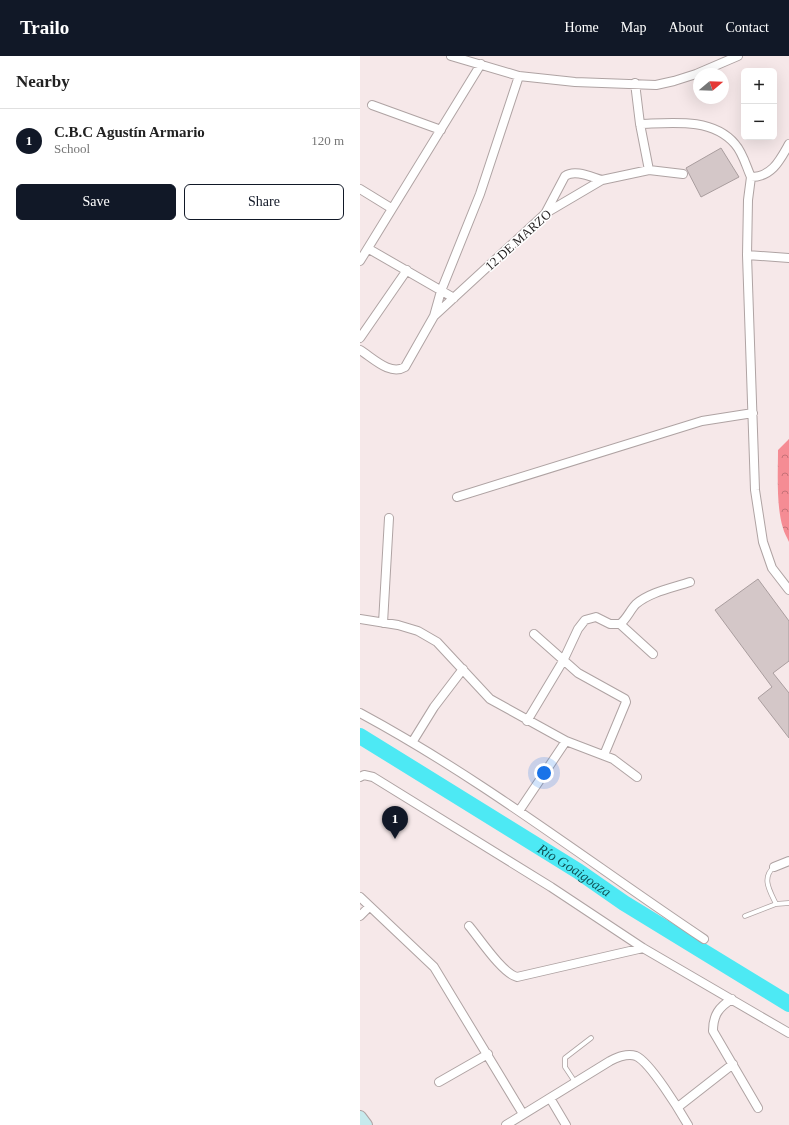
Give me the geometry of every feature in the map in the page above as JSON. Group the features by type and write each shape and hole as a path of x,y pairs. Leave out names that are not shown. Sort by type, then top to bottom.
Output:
{"main road":[{"path":"360,1117 366,1125"}],"street":[{"path":"451,56 519,76 575,82 635,83 656,85 674,82 738,56"},
{"path":"360,261 369,249 391,208 481,64"},
{"path":"360,350 392,370 399,371 405,367 434,316 442,291 480,194 519,76"},
{"path":"635,83 640,124 649,170"},
{"path":"372,105 441,130"},
{"path":"640,124 686,123 712,129 734,143 742,155 751,177 748,200 747,255 755,490 763,542 772,568 789,590"},
{"path":"751,177 761,176 771,170 779,163 789,144"},
{"name":"12 DE MARZO","path":"434,316 546,213 602,180 649,170 682,174"},
{"path":"546,213 565,176 570,173 575,172 602,180"},
{"path":"360,189 391,208"},
{"path":"369,249 454,298"},
{"path":"747,255 789,258"},
{"path":"360,338 407,270"},
{"path":"457,497 702,421 753,413"},
{"path":"383,623 389,518"},
{"path":"620,624 642,600 690,582"},
{"path":"528,721 563,661 578,629 585,620 596,617 610,624 620,624 653,654"},
{"path":"360,619 398,625 418,632 437,642 490,698 528,721 566,741 612,759 637,777"},
{"path":"534,634 578,673 625,699 626,702 604,755"},
{"path":"413,741 434,707 463,669"},
{"path":"360,713 413,741 519,811 623,885 704,939"},
{"path":"519,811 566,741"},
{"path":"360,777 364,775 373,777 551,887 643,948 789,1033"},
{"path":"774,867 789,861"},
{"path":"360,897 434,967 523,1114"},
{"path":"360,916 370,907"},
{"path":"469,926 502,966 517,977 643,948"},
{"path":"732,999 721,1006 716,1014 713,1031 758,1108"},
{"path":"439,1082 488,1054"},
{"path":"506,1125 610,1061 622,1056 633,1056 641,1059 678,1107 688,1125"},
{"path":"678,1107 733,1064"},
{"path":"550,1098 566,1125"}],"lane":[{"path":"774,867 769,871 767,881 776,904"},
{"path":"745,916 776,904 789,903"},
{"path":"575,1082 565,1067 565,1058 591,1038"}],"green space":[{"path":"789,439 789,542 784,532 779,510 778,450"}],"building":[{"path":"721,148 739,177 701,197 686,168"},
{"path":"758,579 789,621 789,661 773,673 789,693 789,738 758,698 772,687 715,610"}],"waterway":[{"name":"Río Goaigoaza","path":"360,736 578,871 624,903 789,1004"}],"place":[{"name":"C.B.C Agustín Armario","path":"395,839"}]}
